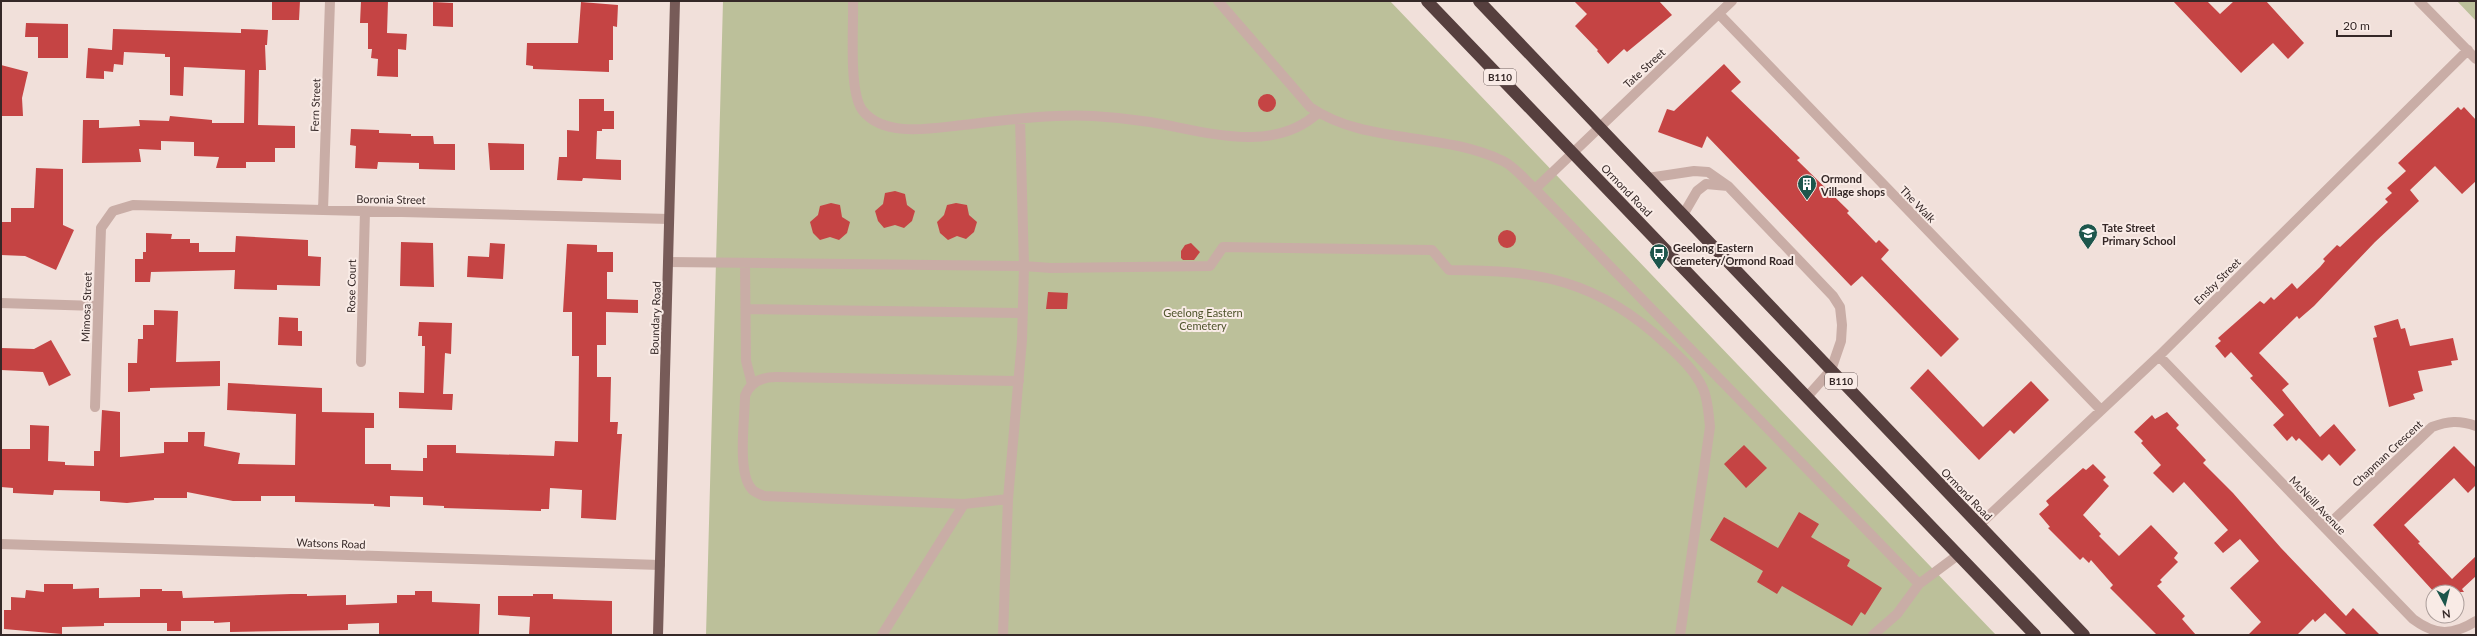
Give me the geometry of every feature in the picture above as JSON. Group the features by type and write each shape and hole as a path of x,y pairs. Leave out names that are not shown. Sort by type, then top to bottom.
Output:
{"highway":[{"name":"Ormond Road","path":"1427,1 2035,635"},
{"name":"Ormond Road","path":"1479,1 2084,635"}],"main road":[{"name":"Boundary Road","path":"658,635 675,1"}],"street":[{"name":"Fern Street","path":"323,210 330,1"},
{"path":"853,1 854,96 863,111 874,120 886,126 909,128 1064,115 1116,118 1204,133 1240,137 1288,132 1305,124 1318,113"},
{"path":"1218,1 1310,108 1328,120 1349,127 1458,145 1504,161 1535,189 1919,584"},
{"name":"Tate Street","path":"1535,189 1572,152 1732,1"},
{"path":"2419,1 2476,59"},
{"name":"The Walk","path":"1719,14 2101,410"},
{"name":"Ensby Street","path":"1979,525 2159,356 2468,50"},
{"path":"1004,635 1008,499 1019,381 1023,313 1024,266 1020,119"},
{"name":"Ormond Road","path":"1648,178 1694,171 1708,172 1728,186 1833,296 1840,307 1842,326 1841,340 1831,370 1807,397"},
{"path":"1683,215 1697,191 1706,184 1728,186"},
{"name":"Boronia Street","path":"113,211 133,205 669,219"},
{"name":"Mimosa Street","path":"95,407 97,306 101,228 113,211"},
{"name":"Rose Court","path":"361,362 365,211"},
{"path":"668,262 1024,266 1051,268 1210,266 1223,247 1432,250 1449,270 1507,271 1529,274 1588,290 1623,309 1654,332 1678,354 1697,379 1705,393 1710,427 1680,635"},
{"path":"745,263 746,361 752,384"},
{"path":"1,303 97,306"},
{"path":"746,310 1023,313"},
{"name":"McNeill Avenue","path":"2159,356 2403,610 2425,629 2449,634 2476,621"},
{"path":"1008,499 964,504 764,496 751,490 746,479 744,464 745,396 748,387 758,380 776,377 1019,381"},
{"name":"Chapman Crescent","path":"2325,528 2432,427 2445,422 2461,421 2476,426"},
{"path":"882,635 964,504"},
{"name":"Watsons Road","path":"1,544 660,565"},
{"path":"1873,635 1897,614 1919,584 1958,555"}],"green space":[{"name":"Geelong Eastern Cemetery","path":"723,1 1390,1 1996,635 706,635"},
{"path":"2457,1 2476,1 2476,21"}],"building":[{"path":"272,1 300,1 299,20 272,20"},
{"path":"361,1 388,1 387,33 407,34 406,50 398,49 398,77 377,76 378,59 371,58 372,49 368,49 368,23 360,23"},
{"path":"1574,1 1659,1 1672,15 1627,52 1624,49 1608,64 1597,51 1598,50 1575,26 1587,14"},
{"path":"2173,1 2207,1 2220,14 2234,1 2266,1 2304,43 2288,59 2273,43 2241,73"},
{"path":"433,2 453,3 453,27 433,26"},
{"path":"581,2 618,5 617,27 613,26 613,60 609,60 609,72 533,69 533,66 526,65 527,43 578,43"},
{"path":"26,23 68,24 68,58 38,58 38,37 25,37"},
{"path":"113,29 241,33 241,29 268,30 267,45 265,45 266,70 259,70 258,125 295,126 295,148 275,148 275,162 246,162 246,168 216,168 219,157 194,156 194,142 161,141 161,150 139,149 141,162 82,163 83,120 99,120 99,128 140,126 139,120 169,121 170,116 212,120 212,123 244,123 245,70 184,67 183,96 170,95 170,57 165,57 165,54 124,52 123,65 114,64 113,72 104,71 104,79 86,78 88,48 112,50"},
{"path":"1724,64 1741,82 1731,91 1800,158 1797,160 1849,211 1847,213 1876,243 1879,240 1889,250 1881,259 1959,339 1941,357 1862,276 1851,286 1707,136 1702,148 1658,132 1667,109 1674,111"},
{"path":"1,65 28,72 22,98 23,116 1,116"},
{"path":"1267,94 1271,95 1275,99 1275,107 1271,111 1267,112 1263,111 1259,107 1258,103 1259,99 1263,95"},
{"path":"579,99 604,99 604,111 614,111 614,129 602,129 602,131 597,131 596,159 621,160 621,180 583,178 582,181 557,180 559,157 567,157 567,130 579,131"},
{"path":"2458,107 2461,110 2464,107 2476,120 2476,181 2462,194 2435,166 2410,190 2419,201 2375,242 2314,306 2299,319 2297,316 2259,353 2289,384 2282,390 2320,437 2334,424 2356,450 2340,466 2329,454 2322,461 2299,438 2296,441 2292,436 2287,441 2273,425 2284,415 2250,378 2253,376 2231,352 2225,358 2215,346 2221,341 2218,338 2260,301 2264,304 2271,297 2274,300 2292,283 2297,289 2320,267 2325,261 2323,259 2337,245 2340,247 2388,202 2385,199 2392,193 2387,188 2406,171 2398,163"},
{"path":"351,129 379,130 379,133 411,134 411,136 433,136 434,144 455,144 455,170 419,169 419,163 378,162 377,169 355,168 356,146 350,145"},
{"path":"488,143 524,144 524,170 490,170"},
{"path":"36,168 63,169 63,225 74,230 56,270 25,256 1,255 1,222 11,222 11,208 34,208"},
{"path":"895,191 905,194 907,205 915,211 912,221 904,228 895,225 884,228 878,221 875,211 883,204 885,193"},
{"path":"831,203 840,205 842,217 850,222 847,233 839,240 830,237 820,240 813,233 810,222 818,215 820,206"},
{"path":"956,203 967,205 969,215 977,222 974,232 966,239 957,236 948,240 940,233 937,222 944,215 947,205"},
{"path":"1507,230 1514,232 1516,239 1514,246 1507,248 1500,246 1498,239 1500,232"},
{"path":"146,233 172,234 171,239 190,239 190,243 199,243 199,252 235,252 236,236 308,240 308,256 321,257 320,286 277,285 277,290 234,289 235,270 151,272 150,282 135,282 135,259 143,259 143,252 146,252"},
{"path":"401,242 433,243 434,287 400,286"},
{"path":"490,243 505,244 503,279 467,277 468,256 489,257"},
{"path":"1191,243 1200,252 1194,260 1183,260 1181,258 1181,251 1185,245"},
{"path":"567,244 597,245 597,252 613,252 613,272 607,272 607,299 638,300 638,313 606,312 606,345 597,345 597,377 611,377 610,422 618,422 617,434 622,434 616,520 581,518 582,490 550,488 549,509 541,509 541,511 444,508 444,506 423,505 423,497 390,496 390,507 374,506 374,504 295,502 295,496 261,496 261,501 233,501 187,492 187,498 154,498 154,500 127,503 100,501 100,491 54,490 53,495 13,493 13,488 1,487 1,449 30,449 30,425 49,426 48,461 65,462 65,465 94,466 94,451 100,451 102,410 120,412 120,457 164,453 164,442 188,442 188,432 205,432 204,446 240,453 238,464 295,465 296,414 227,410 228,383 322,388 322,412 374,413 374,428 365,428 365,464 391,464 391,470 423,471 423,458 427,458 427,445 456,445 456,453 554,456 555,441 578,442 579,356 572,356 572,312 563,312"},
{"path":"1048,292 1068,293 1067,309 1046,309"},
{"path":"154,310 178,311 176,362 220,361 220,386 150,388 150,391 128,392 128,363 137,363 138,339 143,339 143,325 154,325"},
{"path":"279,317 298,318 298,331 302,331 302,346 278,345"},
{"path":"2398,319 2401,329 2405,328 2410,346 2453,338 2458,360 2451,361 2452,365 2418,371 2423,391 2413,394 2415,399 2389,407 2373,338 2377,337 2374,326"},
{"path":"419,322 452,323 451,354 445,353 443,394 453,394 452,410 399,408 399,392 424,393 425,346 422,346 422,336 418,336"},
{"path":"51,340 71,375 49,386 43,372 1,370 1,348 34,349"},
{"path":"1928,369 1983,427 2031,381 2049,400 2014,434 2010,430 1979,460 1910,388"},
{"path":"2167,412 2179,425 2176,428 2206,460 2203,463 2233,493 2281,548 2346,616 2353,608 2380,635 2347,635 2325,613 2315,622 2313,619 2297,635 2248,635 2261,622 2230,588 2259,561 2240,539 2223,553 2214,543 2228,530 2184,482 2173,493 2153,473 2161,465 2141,443 2143,441 2134,432 2152,415 2155,419"},
{"path":"1744,445 1767,468 1746,488 1724,464"},
{"path":"2454,446 2476,468 2476,485 2468,493 2454,478 2404,525 2420,542 2418,543 2452,579 2476,556 2476,576 2465,586 2465,584 2427,584 2373,525"},
{"path":"2093,464 2106,477 2103,480 2109,486 2083,515 2101,534 2099,536 2119,556 2151,525 2178,553 2174,558 2178,562 2160,580 2162,582 2157,586 2185,616 2182,619 2196,635 2157,635 2110,588 2113,585 2091,560 2089,563 2083,557 2080,560 2048,528 2050,527 2039,514 2049,505 2046,501 2083,468 2086,470"},
{"path":"1799,512 1819,524 1811,537 1850,560 1847,566 1882,588 1865,615 1861,612 1852,626 1782,586 1777,594 1757,582 1763,571 1710,540 1724,517 1778,548"},
{"path":"44,584 73,584 73,589 99,588 99,598 140,597 140,589 162,589 162,591 182,591 183,598 291,594 307,594 307,596 346,595 346,605 397,603 397,595 415,595 415,591 432,591 432,602 480,604 479,634 379,635 379,623 348,624 348,630 230,632 230,622 214,623 214,621 181,621 181,631 167,631 167,623 104,623 104,626 62,627 62,634 4,629 4,610 11,610 11,597 25,598 26,590 44,592"},
{"path":"533,594 553,594 553,599 612,601 612,635 529,635 530,617 498,615 498,596 533,596"}],"place":[{"name":"Ormond Village shops","path":"1807,201"},
{"name":"Tate Street Primary School","path":"2088,250"},
{"name":"Geelong Eastern Cemetery/Ormond Road","path":"1659,270"}]}
